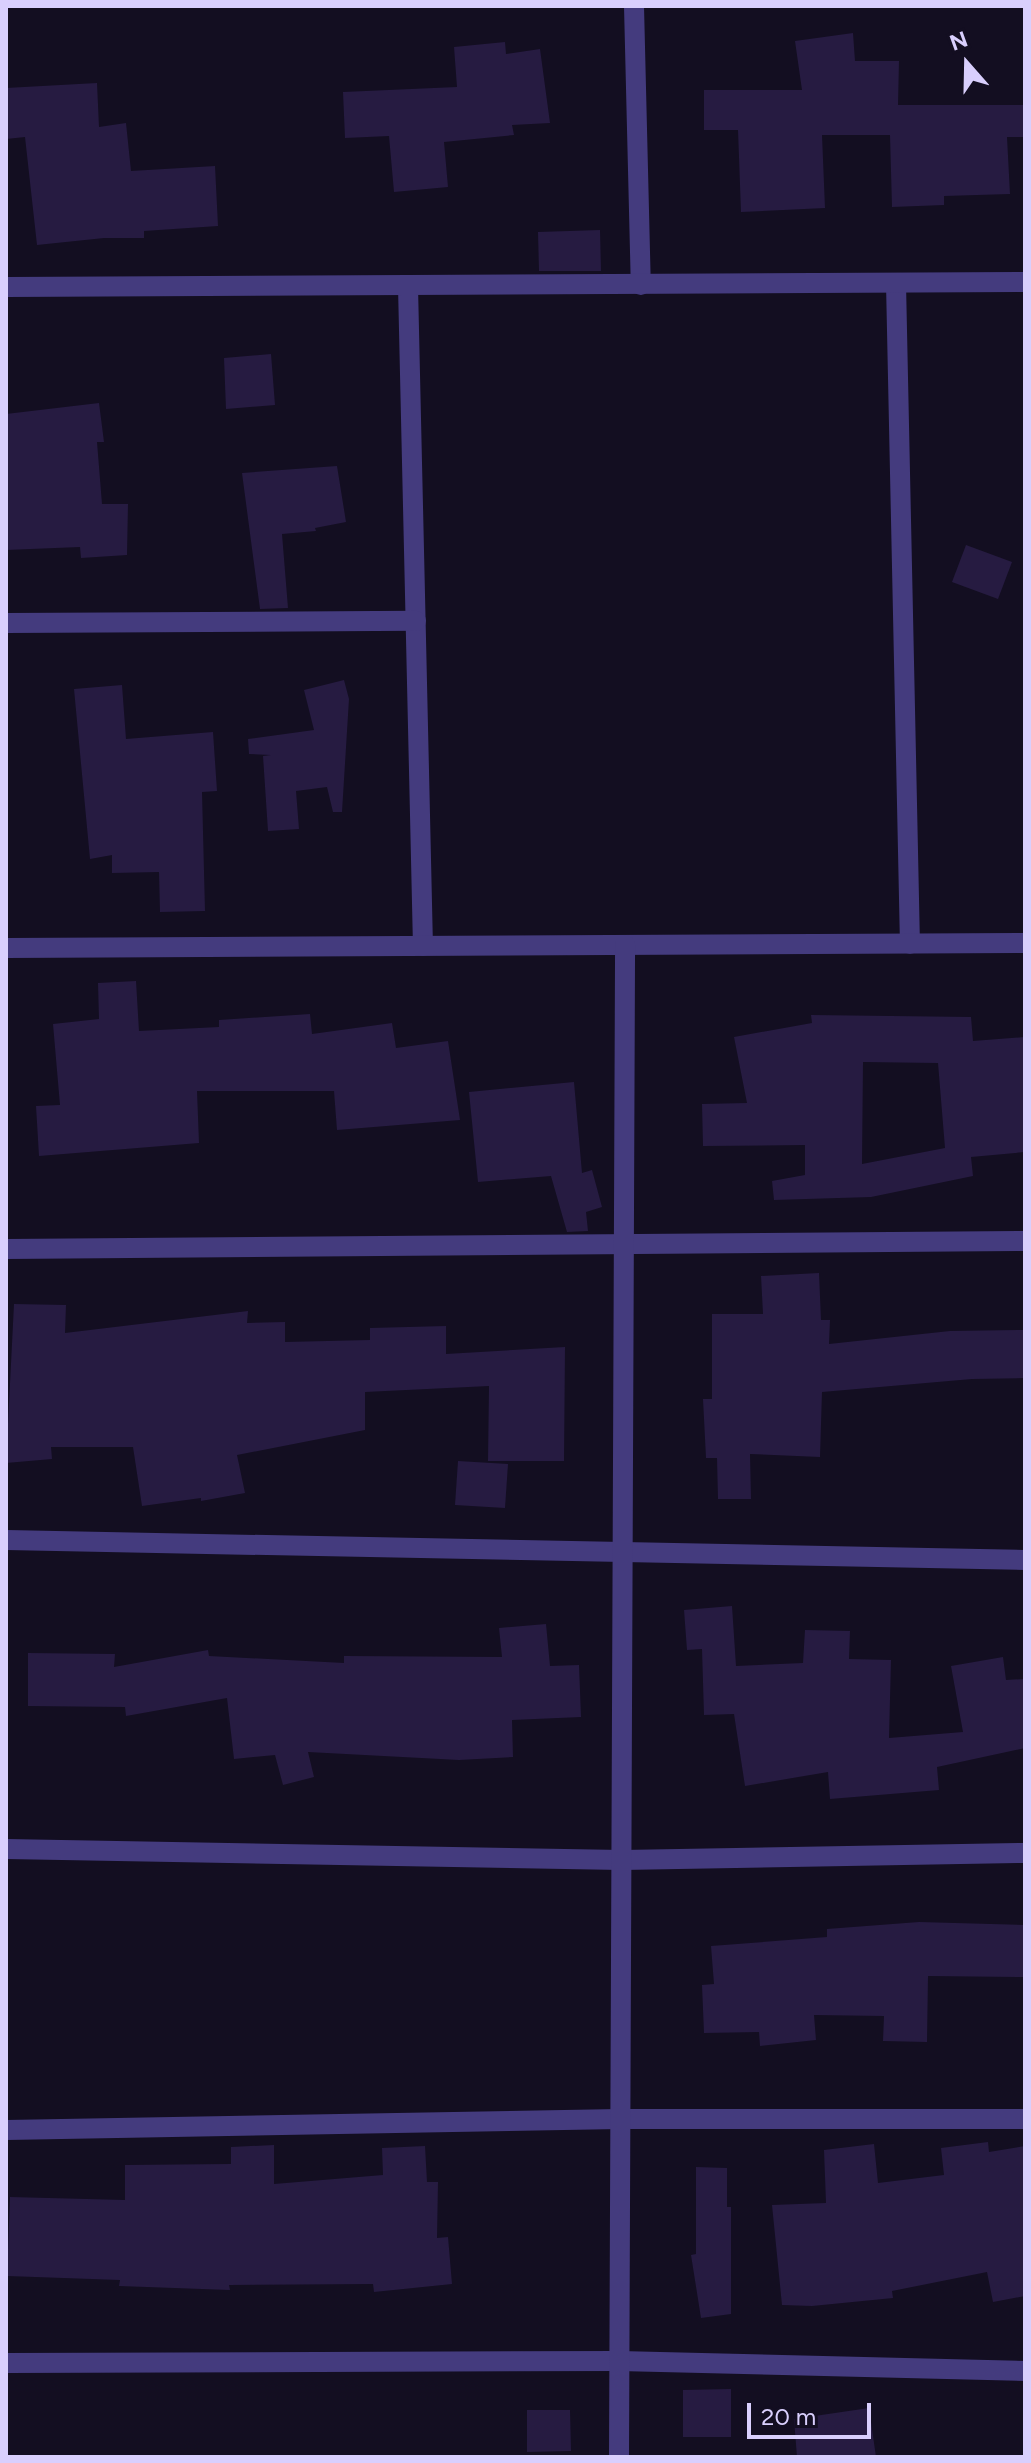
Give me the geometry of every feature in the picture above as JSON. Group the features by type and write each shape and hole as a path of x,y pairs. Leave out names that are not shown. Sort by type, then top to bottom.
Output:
{"street":[{"path":"634,6 641,285"},
{"path":"6,287 1025,282"},
{"path":"896,283 910,944"},
{"path":"408,286 423,946"},
{"path":"6,623 416,621"},
{"path":"6,948 1025,943"},
{"path":"619,2457 625,945"},
{"path":"6,1249 1025,1241"},
{"path":"6,1540 1025,1560"},
{"path":"6,1849 622,1860 1025,1853"},
{"path":"6,2130 620,2119 1025,2119"},
{"path":"6,2363 619,2361 1025,2371"}],"building":[{"path":"853,33 855,61 899,61 898,105 1025,105 1025,137 1007,137 1010,194 944,196 944,205 892,207 890,135 822,135 825,208 741,212 738,130 704,130 704,90 802,90 795,41"},
{"path":"505,42 506,54 540,49 550,123 512,125 514,135 444,142 448,187 394,192 389,136 345,138 343,92 457,87 454,47"},
{"path":"97,83 99,127 126,123 131,171 215,166 218,226 144,231 144,238 104,238 37,245 25,137 6,139 6,88"},
{"path":"600,230 601,271 539,271 538,232"},
{"path":"271,354 275,405 226,409 224,358"},
{"path":"99,403 104,442 97,442 102,504 128,504 127,555 81,558 80,547 6,550 6,414"},
{"path":"337,466 346,522 315,528 316,531 282,534 288,608 260,609 242,473"},
{"path":"966,545 1012,562 998,599 952,582"},
{"path":"344,680 349,699 342,812 333,812 327,787 296,791 299,829 268,831 263,756 271,755 249,754 248,739 314,730 304,690"},
{"path":"122,685 126,739 213,732 217,791 202,792 205,911 160,912 159,872 112,873 112,855 90,859 74,689"},
{"path":"136,981 139,1031 219,1027 219,1020 310,1014 312,1034 392,1023 396,1048 448,1041 460,1120 337,1130 334,1091 197,1091 199,1143 39,1156 36,1106 60,1105 53,1024 99,1019 98,983"},
{"path":"811,1015 971,1017 973,1041 1025,1037 1025,1152 971,1157 973,1176 871,1197 774,1200 772,1181 805,1175 805,1145 703,1146 702,1104 747,1103 734,1037 812,1023","holes":["863,1062 938,1063 945,1148 862,1164"]},
{"path":"574,1082 582,1173 592,1170 602,1207 586,1212 588,1231 567,1232 551,1176 478,1182 469,1092"},
{"path":"819,1273 821,1320 830,1320 829,1344 950,1331 1025,1330 1025,1378 972,1379 822,1392 820,1457 750,1454 751,1499 718,1499 717,1458 706,1458 703,1399 712,1399 712,1314 763,1314 761,1276"},
{"path":"14,1304 66,1305 65,1333 248,1311 247,1323 285,1322 285,1342 370,1340 370,1328 446,1326 446,1354 565,1347 564,1461 488,1461 489,1386 365,1392 365,1430 237,1455 245,1493 201,1501 201,1498 142,1506 133,1447 51,1447 52,1459 6,1463"},
{"path":"458,1461 508,1464 505,1508 455,1505"},
{"path":"732,1606 736,1666 803,1663 805,1630 850,1631 849,1659 891,1660 889,1738 963,1732 951,1666 1003,1657 1006,1680 1025,1679 1025,1748 937,1767 939,1790 830,1799 828,1772 745,1786 734,1714 704,1715 702,1649 687,1650 684,1610"},
{"path":"546,1624 550,1666 579,1665 581,1717 512,1720 513,1757 459,1760 308,1752 314,1777 283,1785 275,1755 234,1759 227,1698 126,1716 125,1707 28,1706 28,1653 115,1654 114,1667 208,1650 209,1656 344,1663 344,1656 502,1657 499,1628"},
{"path":"919,1922 1025,1925 1025,1977 928,1976 927,2042 883,2041 884,2016 814,2015 816,2040 760,2046 759,2032 704,2033 702,1985 714,1984 711,1946 827,1937 827,1929"},
{"path":"988,2142 989,2152 1025,2146 1025,2296 993,2302 987,2272 892,2291 893,2298 812,2306 782,2305 772,2205 826,2203 824,2150 874,2144 878,2183 944,2175 941,2148"},
{"path":"274,2145 274,2184 383,2175 382,2148 425,2146 427,2182 438,2182 437,2238 448,2237 452,2284 374,2292 373,2284 229,2285 230,2290 119,2286 120,2280 7,2276 10,2197 125,2200 125,2165 231,2164 231,2147"},
{"path":"696,2167 727,2168 727,2207 731,2207 731,2314 701,2318 691,2255 696,2254"},
{"path":"731,2389 731,2437 683,2437 683,2390"},
{"path":"869,2408 876,2457 797,2457 794,2419"},
{"path":"527,2410 570,2410 571,2451 527,2452"}]}
